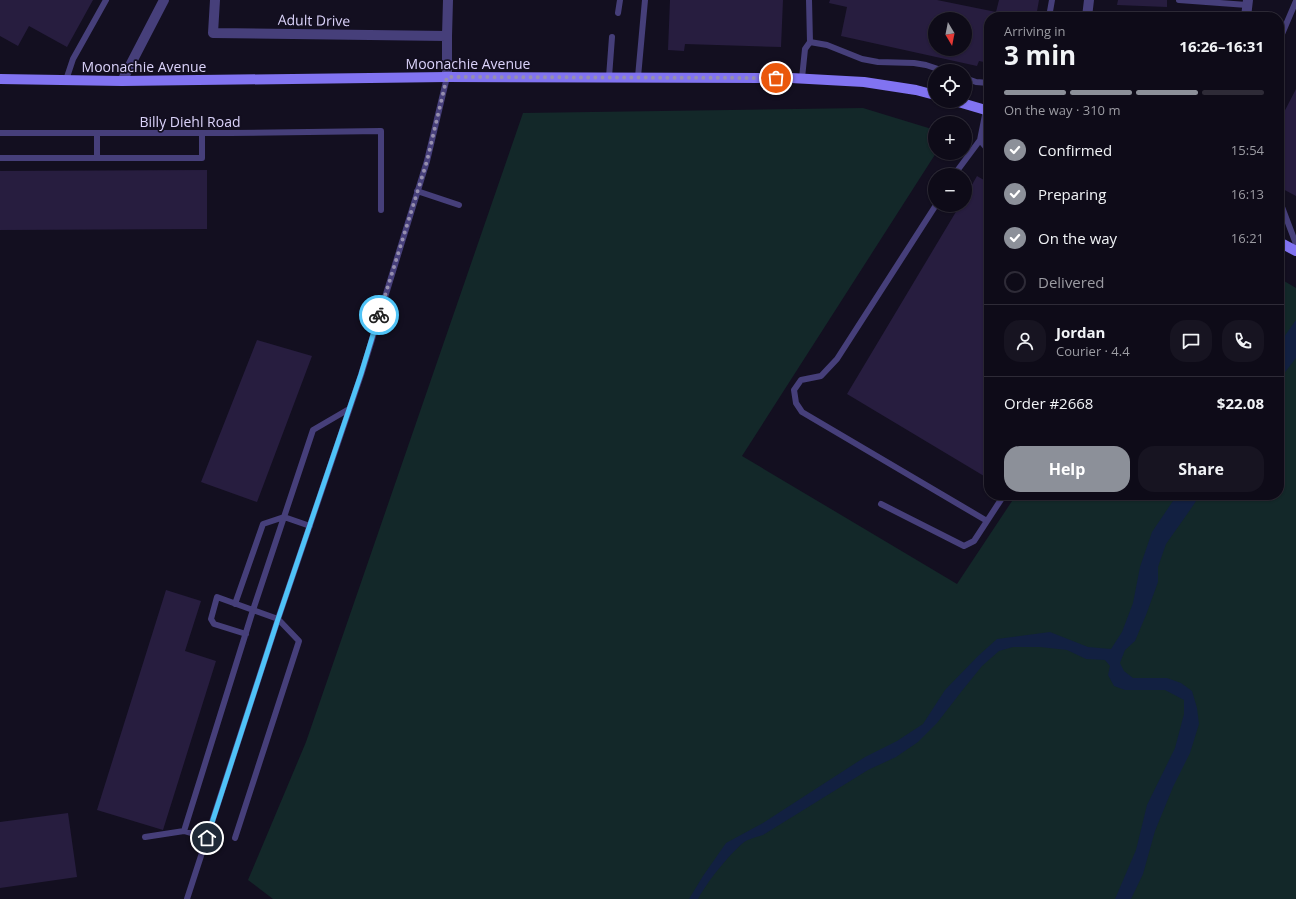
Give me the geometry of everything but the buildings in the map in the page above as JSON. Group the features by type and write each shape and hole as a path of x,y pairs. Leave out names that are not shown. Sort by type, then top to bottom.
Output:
{"main road":[{"name":"Moonachie Avenue","path":"0,79 122,81 447,77 802,78 864,82 916,90 928,94"},
{"path":"972,106 984,110"},
{"path":"1284,245 1296,252"}],"street":[{"path":"122,81 164,0"},
{"name":"Adult Drive","path":"215,0 213,33 447,36"},
{"path":"447,77 448,0"},
{"path":"1088,12 1089,0"},
{"path":"1247,12 1248,2"}],"lane":[{"path":"66,80 73,59 106,0"},
{"path":"618,13 620,0"},
{"path":"638,78 645,0"},
{"path":"802,78 805,49 810,42 809,0"},
{"path":"1050,12 1052,0"},
{"path":"1179,0 1248,2"},
{"path":"1284,29 1296,1"},
{"path":"609,77 612,37"},
{"path":"810,42 827,45 862,59 878,62 920,64 928,66"},
{"path":"187,899 278,619 350,409 427,161 447,77"},
{"path":"972,81 984,83"},
{"path":"959,168 980,140 984,126"},
{"name":"Billy Diehl Road","path":"0,133 381,131 382,210"},
{"path":"97,133 97,158"},
{"path":"0,158 202,158 202,133"},
{"path":"980,140 984,144"},
{"path":"417,191 459,205"},
{"path":"932,212 837,359 820,376 801,380 794,390 796,403 802,412 987,521"},
{"path":"1284,212 1296,244"},
{"path":"184,831 253,610 313,430 350,409"},
{"path":"881,504 964,546 974,542 1001,500"},
{"path":"235,604 262,524 284,517 310,526"},
{"path":"234,838 299,641 278,619 217,597 211,619 214,624 246,634"},
{"path":"145,837 184,831 207,838"}],"green space":[{"path":"863,108 928,128 928,160 932,160 742,456 957,584 1013,500 1284,500 1284,281 1296,288 1296,899 273,899 248,880 306,742 523,113"}],"water":[{"path":"1296,320 1296,358 1284,374 1284,337"},
{"path":"1174,500 1197,500 1166,544 1158,567 1158,582 1146,615 1135,641 1125,650 1120,663 1124,671 1133,678 1167,678 1181,683 1192,691 1197,708 1199,724 1190,753 1173,787 1155,831 1143,874 1131,899 1115,899 1136,850 1147,805 1175,748 1184,714 1184,700 1165,690 1125,690 1114,686 1108,675 1110,666 1105,660 1086,659 1067,650 1040,647 1013,647 999,651 982,666 937,723 918,742 896,757 868,770 763,835 745,842 737,848 718,870 698,899 689,899 726,843 763,823 865,757 897,741 923,724 945,690 997,639 1050,632 1088,647 1111,649 1122,632 1133,603 1140,567 1152,532"}],"way so far":[{"path":"379,315 427,161 447,77 776,78"}],"route":[{"path":"207,838 278,619 361,374 379,315"}]}
